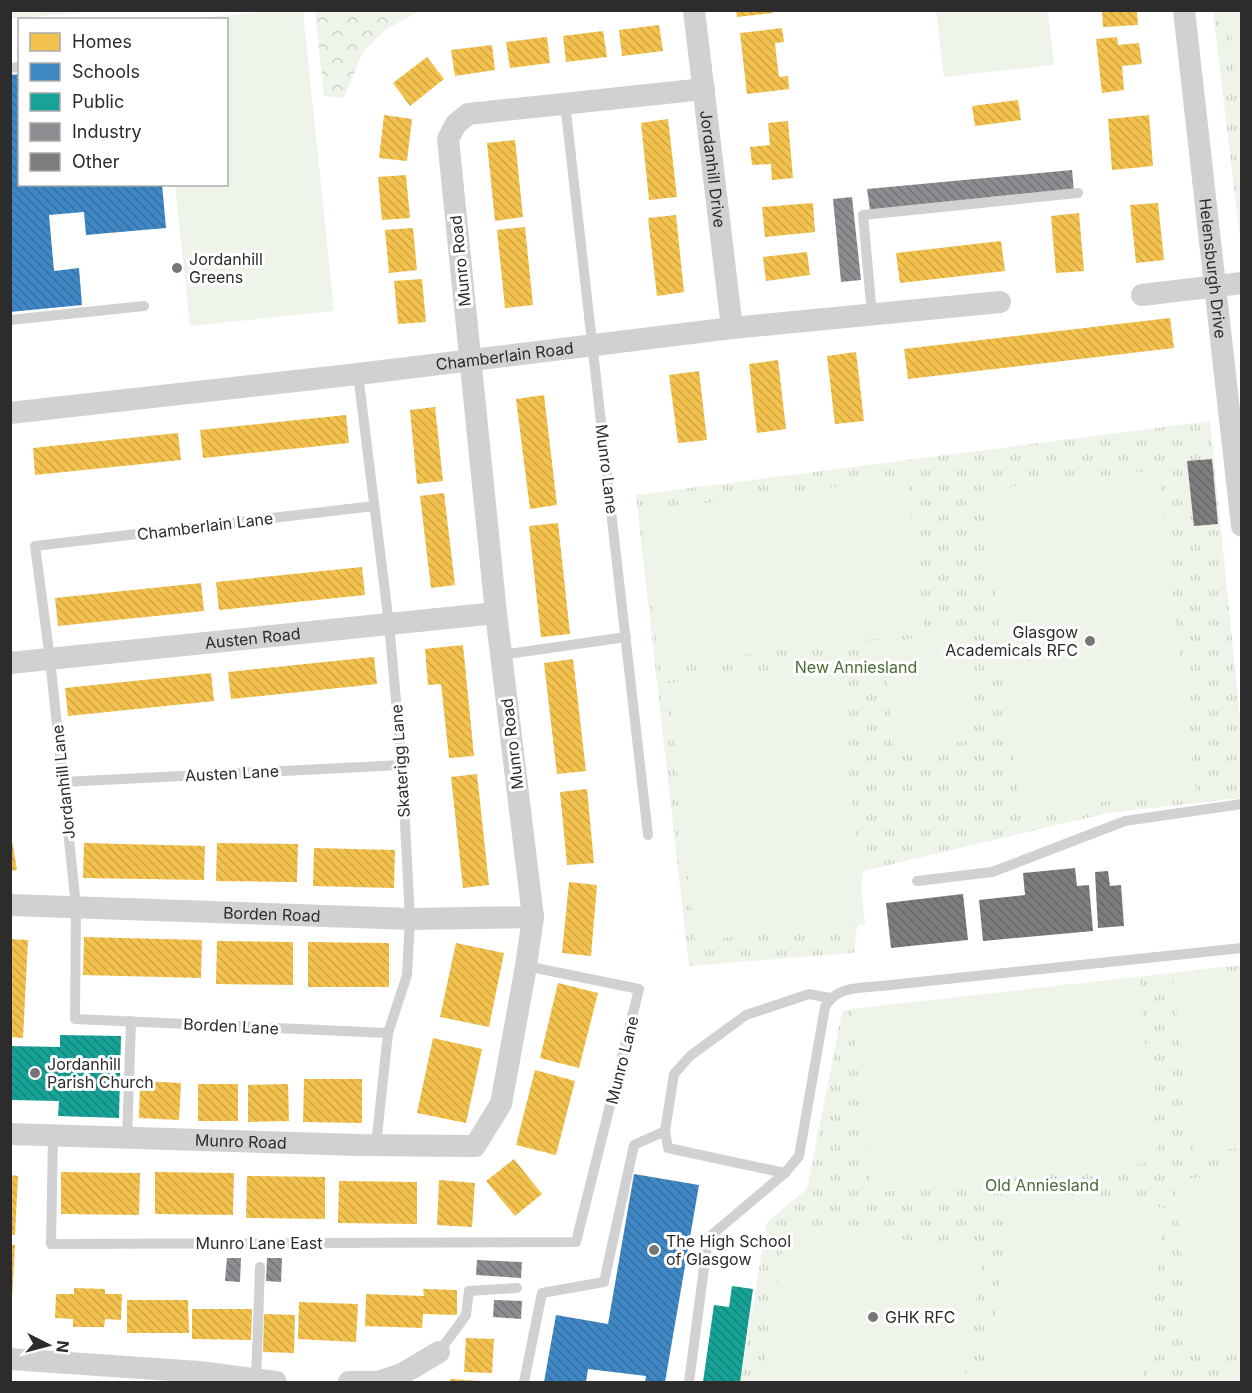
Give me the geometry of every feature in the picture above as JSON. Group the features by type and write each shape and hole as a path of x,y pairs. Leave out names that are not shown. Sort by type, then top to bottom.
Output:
{"street":[{"name":"Jordanhill Drive","path":"694,10 732,328"},
{"name":"Helensburgh Drive","path":"1184,10 1242,526"},
{"name":"Munro Road","path":"10,1134 475,1146 501,1104 533,917 496,614 448,140 456,124 468,114 704,89"},
{"path":"1142,295 1242,283"},
{"name":"Chamberlain Road","path":"10,413 358,374 732,328 1000,302"},
{"name":"Austen Road","path":"10,663 496,614"},
{"name":"Borden Road","path":"10,905 410,919 533,917"},
{"path":"349,1383 379,1382 402,1374 439,1352"},
{"path":"10,1359 266,1381"}],"lane":[{"name":"Munro Lane","path":"565,103 590,345 608,474 648,835"},
{"path":"872,314 863,215 1078,193"},
{"path":"10,320 144,306"},
{"name":"Skaterigg Lane","path":"358,374 389,624 402,765 410,919 407,975 388,1034 376,1145"},
{"name":"Chamberlain Lane","path":"35,546 374,506"},
{"name":"Jordanhill Lane","path":"35,546 50,659 75,906 75,1019"},
{"path":"501,655 626,638"},
{"name":"Austen Lane","path":"63,782 402,765"},
{"path":"917,881 992,872 1125,821 1242,804"},
{"path":"688,1383 708,1238 785,1173 799,1156 825,1006 831,998 845,990 1242,948"},
{"name":"Munro Lane","path":"526,966 639,989 576,1242"},
{"path":"785,1173 668,1148 665,1131 674,1074 690,1056 746,1015 809,994 831,998"},
{"name":"Borden Lane","path":"75,1019 388,1034"},
{"path":"127,1138 131,1021"},
{"path":"524,1383 542,1293 604,1282 634,1145 665,1131"},
{"name":"Munro Lane East","path":"53,1135 51,1244 576,1242"},
{"path":"260,1267 266,1381"},
{"path":"439,1352 466,1315 469,1291 517,1288"}],"green space":[{"path":"11,10 94,10 94,11 11,19"},
{"path":"278,10 303,11 334,311 190,326 175,186 228,186 228,18 202,18"},
{"path":"315,10 420,11 385,30 362,53 344,98 324,96"},
{"path":"936,11 1048,11 1054,65 944,77"},
{"path":"1213,11 1241,11 1241,246"},
{"path":"1242,24 1241,129 1230,25"},
{"name":"New Anniesland","path":"1210,421 1241,729 1241,798 1108,813 863,871 854,953 689,966 636,495"},
{"name":"Glasgow Academicals RFC","path":"1158,470 1196,791 1021,812 983,490"},
{"path":"907,478 925,633 659,665 640,511"},
{"path":"963,633 975,740 894,750 882,642"},
{"path":"838,665 865,924 695,941 668,683"},
{"name":"Old Anniesland","path":"1241,965 1241,1382 740,1382 767,1222 807,1189 842,1012 852,1009"},
{"path":"1241,970 1241,1148 1193,1153 1173,978"},
{"path":"1138,977 1158,1162 872,1193 852,1009"},
{"path":"1241,1173 1241,1349 1191,1354 1174,1180"},
{"path":"1012,1187 1166,1208 1143,1382 986,1382"},
{"name":"GHK RFC","path":"786,1222 983,1251 964,1382 763,1382"},
{"path":"1241,1375 1241,1382 1172,1382"}],"building: Homes":[{"path":"736,10 772,10 773,13 737,17"},
{"path":"1102,10 1137,10 1138,25 1103,27"},
{"path":"659,25 663,51 622,56 619,30"},
{"path":"782,28 784,42 775,43 777,61 779,77 788,76 789,89 747,94 740,33"},
{"path":"603,31 607,57 566,62 563,36"},
{"path":"547,37 550,63 510,68 506,42"},
{"path":"1117,37 1118,45 1139,43 1142,64 1122,66 1124,90 1102,93 1096,39"},
{"path":"492,45 495,70 455,76 451,50"},
{"path":"427,57 444,79 410,106 393,83"},
{"path":"1018,100 1021,120 975,126 972,106"},
{"path":"384,115 412,119 407,161 379,158"},
{"path":"1149,115 1153,166 1112,170 1108,119"},
{"path":"668,119 677,197 649,200 641,123"},
{"path":"788,121 793,178 772,180 771,164 752,165 750,147 770,145 768,123"},
{"path":"515,140 523,217 495,221 487,143"},
{"path":"406,175 410,218 382,220 378,177"},
{"path":"813,203 815,232 765,237 762,207"},
{"path":"1158,203 1164,260 1136,263 1130,205"},
{"path":"1079,213 1084,271 1056,273 1051,216"},
{"path":"676,215 684,292 657,296 648,218"},
{"path":"525,227 533,305 505,308 497,230"},
{"path":"413,228 417,270 389,273 385,230"},
{"path":"1001,241 1005,271 900,283 896,253"},
{"path":"807,252 810,275 766,281 763,257"},
{"path":"422,279 426,322 398,324 394,281"},
{"path":"1170,318 1174,348 908,379 904,349"},
{"path":"856,352 864,421 835,424 827,356"},
{"path":"778,360 786,429 757,433 749,364"},
{"path":"699,371 707,440 678,443 669,375"},
{"path":"544,395 557,505 530,509 516,399"},
{"path":"435,407 443,481 417,484 410,410"},
{"path":"346,415 349,443 203,458 200,430"},
{"path":"178,433 181,460 35,475 33,448"},
{"path":"444,493 455,585 431,588 420,496"},
{"path":"558,523 570,634 541,637 529,526"},
{"path":"362,567 365,595 219,610 216,582"},
{"path":"201,583 204,611 58,626 55,598"},
{"path":"463,645 474,756 449,758 441,684 428,685 425,649"},
{"path":"374,657 377,684 231,699 228,672"},
{"path":"573,659 586,771 557,774 544,663"},
{"path":"211,673 214,701 68,716 65,688"},
{"path":"477,774 489,885 463,888 451,777"},
{"path":"587,789 594,863 567,865 560,792"},
{"path":"10,829 17,870 10,871"},
{"path":"84,843 205,846 204,880 83,878"},
{"path":"217,843 298,844 297,882 216,881"},
{"path":"314,848 395,850 394,888 313,886"},
{"path":"569,882 597,885 591,956 562,953"},
{"path":"84,937 202,940 201,978 83,975"},
{"path":"10,939 28,940 23,1038 10,1037"},
{"path":"217,941 293,942 293,985 216,984"},
{"path":"308,942 389,943 389,987 308,987"},
{"path":"456,943 504,953 489,1027 440,1017"},
{"path":"558,983 598,993 579,1068 540,1058"},
{"path":"433,1038 482,1049 466,1123 417,1113"},
{"path":"535,1070 575,1081 556,1155 516,1145"},
{"path":"304,1079 362,1079 362,1123 303,1122"},
{"path":"140,1081 181,1083 179,1120 139,1118"},
{"path":"198,1084 238,1084 238,1121 198,1121"},
{"path":"288,1084 289,1121 248,1122 248,1085"},
{"path":"514,1159 542,1194 515,1216 486,1181"},
{"path":"61,1172 140,1173 139,1215 61,1214"},
{"path":"155,1172 234,1173 233,1215 155,1214"},
{"path":"10,1175 18,1176 15,1235 10,1235"},
{"path":"247,1176 325,1177 325,1219 246,1218"},
{"path":"439,1180 475,1183 472,1227 437,1225"},
{"path":"339,1181 417,1182 417,1224 338,1223"},
{"path":"10,1245 15,1245 12,1299 10,1299"},
{"path":"74,1288 105,1289 105,1294 122,1294 121,1320 105,1319 104,1327 73,1327 73,1319 55,1318 56,1294 74,1294"},
{"path":"423,1289 457,1290 457,1315 423,1314 422,1328 365,1326 366,1294 424,1296"},
{"path":"127,1300 188,1300 189,1333 127,1333"},
{"path":"299,1302 358,1304 356,1342 298,1339"},
{"path":"192,1309 252,1309 251,1340 192,1339"},
{"path":"264,1314 295,1315 294,1353 263,1352"},
{"path":"466,1338 494,1339 492,1373 464,1372"},
{"path":"450,1379 481,1381 481,1382 450,1382"}],"building: Schools":[{"path":"18,74 18,186 162,186 166,228 86,235 84,212 49,215 54,271 79,268 82,305 10,312 10,75"},
{"name":"The High School of Glasgow","path":"634,1174 699,1185 665,1382 645,1382 646,1376 588,1369 586,1382 544,1382 556,1315 608,1324"}],"building: Public":[{"path":"60,1035 121,1036 119,1118 58,1116 59,1101 10,1100 10,1046 60,1047"},
{"path":"732,1286 753,1289 740,1382 703,1382 714,1305 729,1307"}],"building: Industry":[{"path":"1072,170 1074,191 870,210 867,189"},
{"path":"852,197 861,280 841,282 833,199"},
{"path":"227,1258 241,1258 240,1282 225,1281"},
{"path":"267,1258 282,1258 281,1282 266,1281"},
{"path":"477,1260 522,1262 521,1278 476,1275"},
{"path":"494,1300 522,1301 521,1319 493,1317"}],"building: Other":[{"path":"1212,459 1218,524 1194,526 1187,461"},
{"path":"1075,868 1077,886 1089,885 1093,931 983,941 979,900 1025,895 1023,873"},
{"path":"1108,871 1110,886 1121,885 1124,926 1098,928 1095,872"},
{"path":"963,894 968,940 891,948 886,903"}],"place":[{"name":"Jordanhill Greens","path":"177,268"},
{"name":"Glasgow Academicals RFC","path":"1090,641"},
{"name":"Jordanhill Parish Church","path":"35,1073"},
{"name":"The High School of Glasgow","path":"654,1250"},
{"name":"GHK RFC","path":"873,1317"}]}
